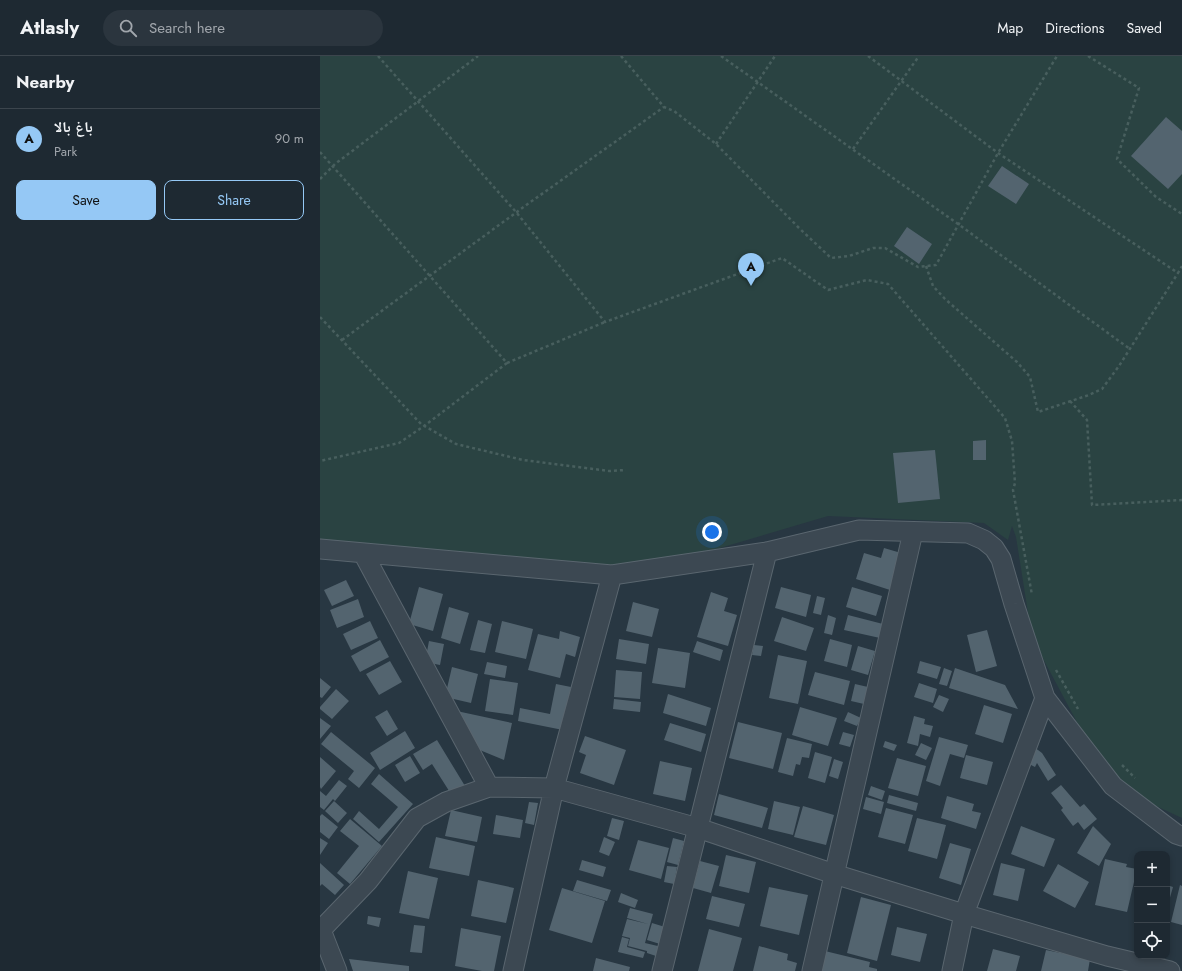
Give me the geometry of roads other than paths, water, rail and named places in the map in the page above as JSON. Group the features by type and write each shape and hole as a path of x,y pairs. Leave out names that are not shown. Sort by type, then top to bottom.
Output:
{"street":[{"path":"320,549 612,575 767,552 859,530 968,533 984,540 994,548 1001,559 1045,698 1113,786 1176,834 1182,836"},
{"path":"812,971 913,532"},
{"path":"662,971 767,552"},
{"path":"363,553 489,787"},
{"path":"513,971 554,788 612,575"},
{"path":"952,971 964,914 1045,698"},
{"path":"337,971 320,930 368,881 417,818 446,802 489,787 554,788 698,828 834,874 964,914 1106,963 1170,971"}],"place":[{"name":"باغ بالا","path":"751,286"}]}
